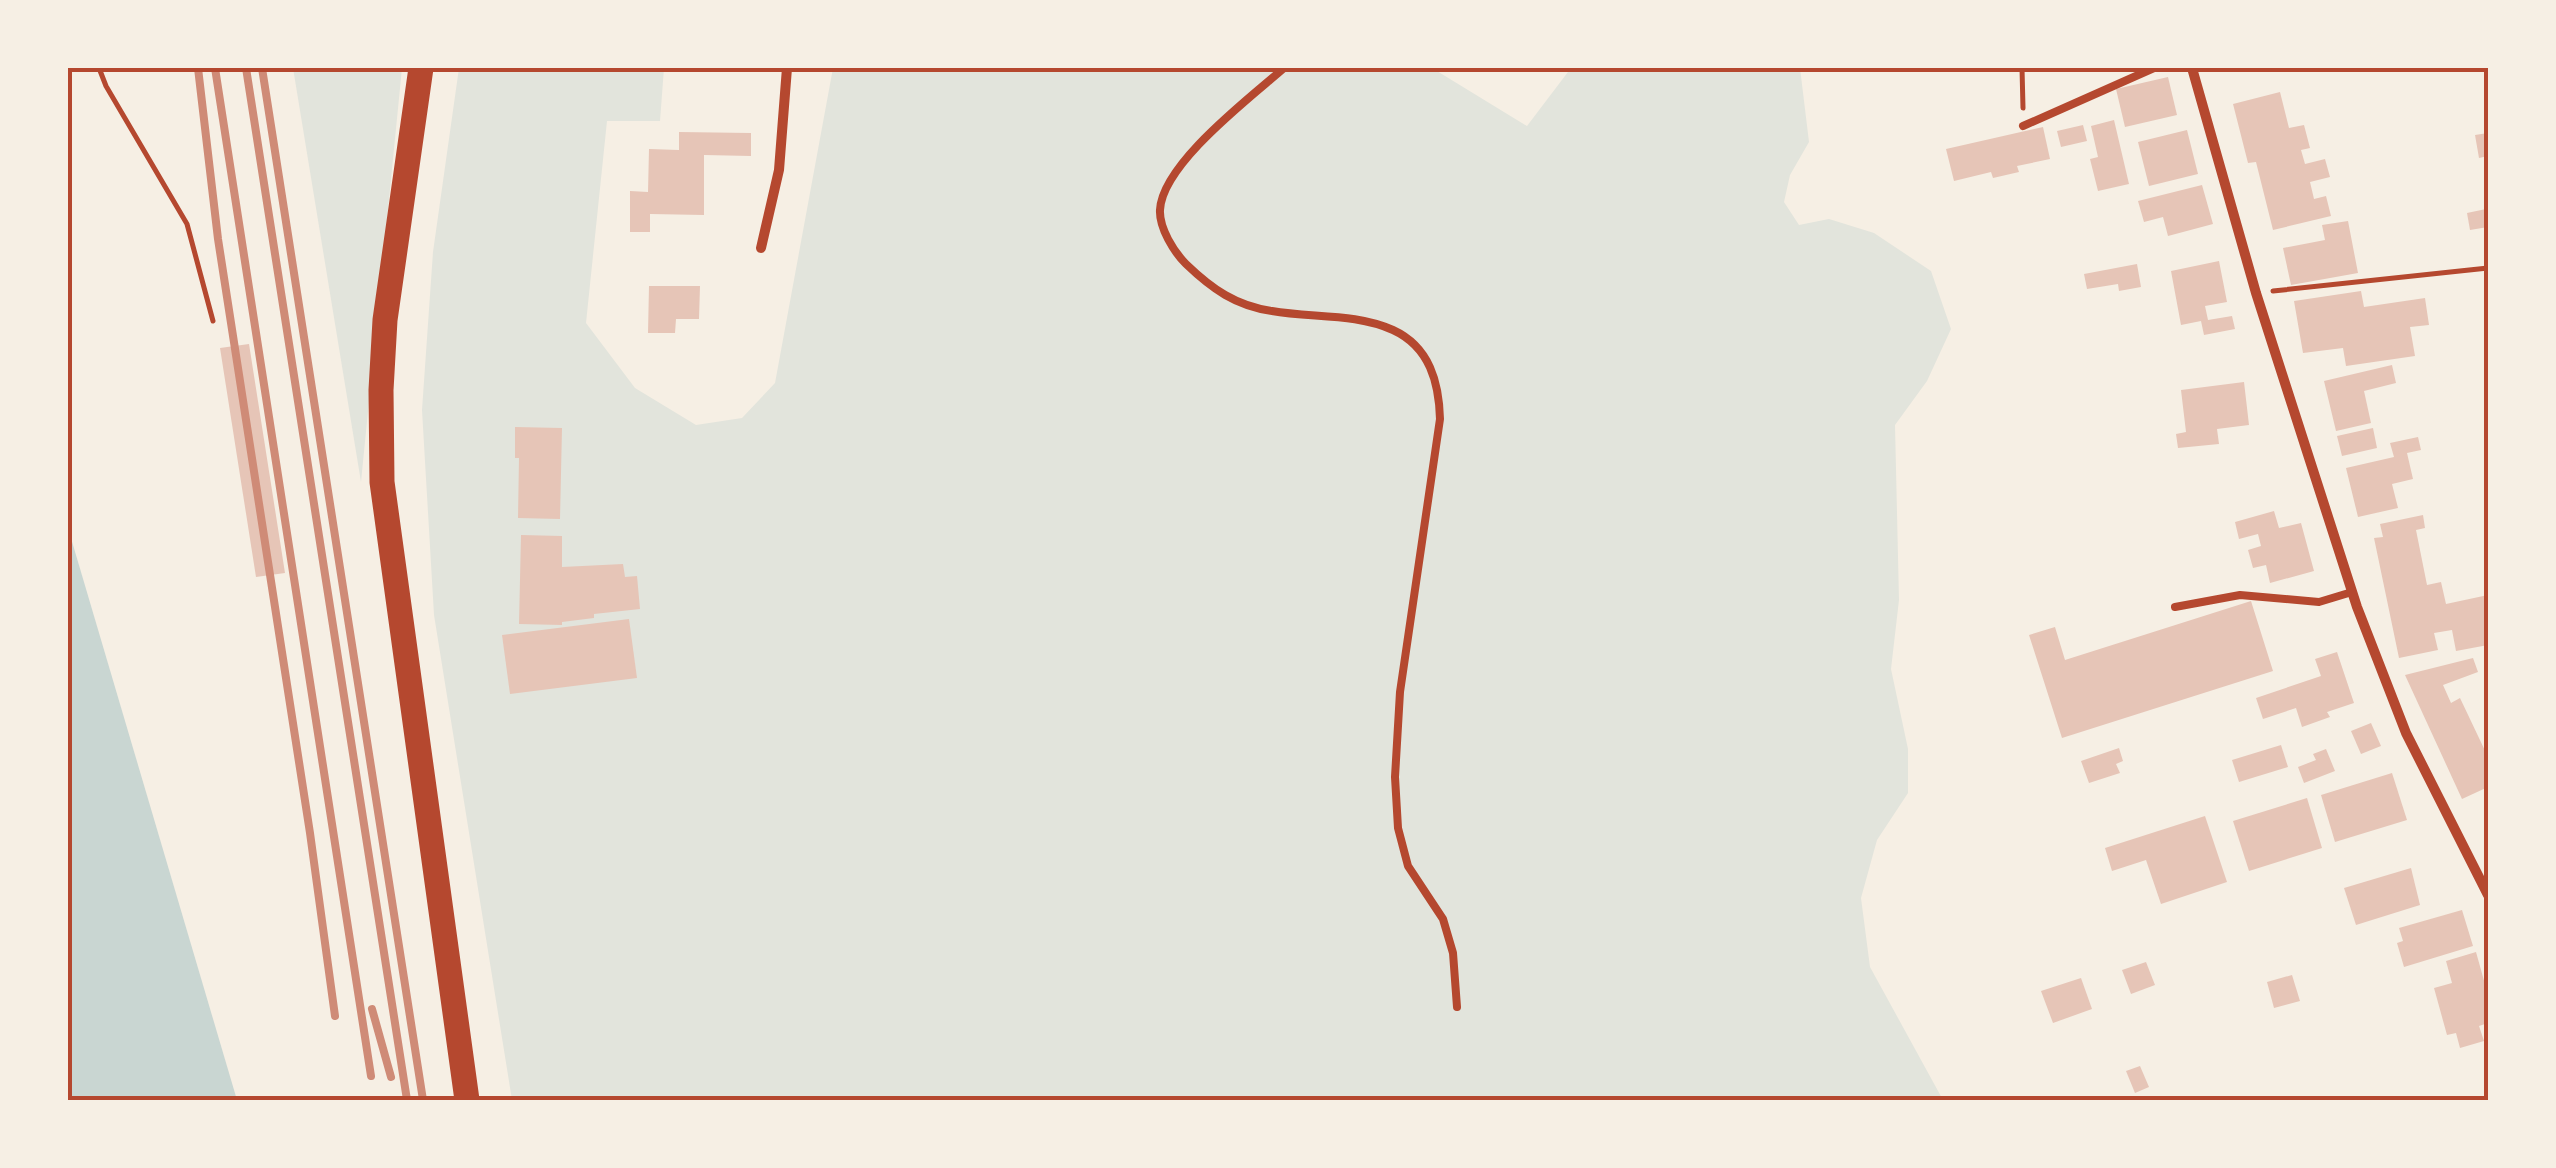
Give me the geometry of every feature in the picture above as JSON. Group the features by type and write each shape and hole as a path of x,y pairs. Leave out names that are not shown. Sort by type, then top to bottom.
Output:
{"main road":[{"path":"420,68 385,320 382,482 468,1100"}],"street":[{"path":"760,248 778,170 787,68"},
{"path":"2192,68 2256,293 2352,592 2406,733 2488,895"}],"lane":[{"path":"1284,68 1193,149 1169,186 1160,210 1166,233 1179,257 1215,290 1235,302 1272,312 1358,320 1394,330 1419,350 1432,368 1440,392 1440,420 1400,692 1395,778 1398,828 1408,866 1442,919 1453,953 1457,1007"},
{"path":"2024,126 2154,68"},
{"path":"2175,607 2240,595 2319,602 2352,592"}],"path":[{"path":"99,68 187,224 213,321"},
{"path":"2022,68 2024,126"},
{"path":"2256,293 2488,268"}],"shaded area":[{"path":"293,68 402,68 361,482"},
{"path":"459,68 664,68 660,121 607,121 586,323 635,388 696,425 742,418 775,383 833,68 1432,68 1527,126 1571,68 1800,68 1809,142 1790,175 1784,202 1799,225 1829,219 1874,233 1931,271 1951,329 1927,381 1895,425 1899,600 1891,669 1908,749 1908,793 1877,840 1861,898 1870,967 1943,1100 512,1100 434,615 422,410 433,252"},
{"path":"68,528 237,1100 68,1100"}],"building":[{"path":"2168,77 2177,115 2125,127 2116,89"},
{"path":"2280,92 2289,128 2304,125 2310,148 2301,150 2305,164 2325,159 2330,177 2310,182 2314,199 2326,196 2331,216 2273,230 2256,162 2248,163 2233,104"},
{"path":"2114,120 2129,184 2098,191 2090,159 2098,157 2091,126"},
{"path":"2083,125 2087,141 2061,147 2057,131"},
{"path":"2043,127 2050,159 2017,166 2019,172 1993,178 1991,172 1954,181 1946,149"},
{"path":"2187,130 2198,174 2149,186 2138,142"},
{"path":"679,132 751,133 751,156 704,155 704,215 650,214 650,232 630,232 630,191 648,192 649,149 679,150"},
{"path":"2488,133 2488,156 2479,158 2475,135"},
{"path":"2202,185 2213,224 2168,236 2163,217 2144,222 2138,201"},
{"path":"2486,209 2488,227 2470,230 2467,213"},
{"path":"2348,221 2358,273 2291,285 2283,248 2325,240 2322,225"},
{"path":"2219,261 2227,302 2205,306 2208,320 2232,316 2235,329 2204,335 2201,321 2181,325 2171,271"},
{"path":"2137,264 2141,287 2119,291 2118,284 2087,289 2084,274"},
{"path":"649,286 700,286 699,319 676,319 675,333 648,333"},
{"path":"2361,291 2364,307 2425,298 2429,325 2410,327 2415,356 2346,366 2343,348 2303,353 2294,301"},
{"path":"249,344 285,573 256,577 220,348"},
{"path":"2392,365 2396,383 2364,391 2371,423 2336,431 2324,381"},
{"path":"2244,382 2249,425 2217,429 2219,444 2178,448 2176,434 2186,432 2181,390"},
{"path":"515,427 562,428 560,519 518,518"},
{"path":"2373,428 2377,448 2342,456 2337,436"},
{"path":"2418,437 2421,450 2407,453 2413,479 2392,484 2398,508 2358,517 2346,468 2394,457 2390,443"},
{"path":"2274,511 2279,528 2301,523 2314,571 2270,583 2266,565 2253,568 2248,550 2261,546 2258,534 2239,539 2235,522"},
{"path":"2423,515 2425,528 2416,530 2427,585 2441,582 2446,604 2488,595 2488,645 2456,651 2452,630 2434,633 2438,650 2399,658 2374,538 2383,537 2380,524"},
{"path":"521,535 562,536 562,567 623,564 625,577 637,576 640,609 594,614 594,618 562,625 519,624"},
{"path":"2251,601 2273,671 2062,738 2029,635 2055,627 2065,660"},
{"path":"629,619 637,678 510,694 502,635"},
{"path":"2337,652 2354,703 2327,712 2330,717 2302,727 2296,708 2263,719 2256,698 2321,676 2315,659"},
{"path":"2473,658 2478,672 2443,685 2451,703 2460,698 2488,757 2488,787 2462,799 2405,675"},
{"path":"2371,723 2381,746 2361,754 2351,731"},
{"path":"2281,745 2288,767 2239,782 2232,760"},
{"path":"2119,748 2123,761 2116,764 2120,773 2089,783 2081,761"},
{"path":"2326,749 2335,771 2304,783 2298,767 2316,760 2313,754"},
{"path":"2392,773 2407,820 2335,842 2321,795"},
{"path":"2307,798 2322,848 2249,871 2233,821"},
{"path":"2205,816 2227,882 2161,904 2146,860 2112,871 2105,848"},
{"path":"2411,868 2420,905 2356,925 2344,888"},
{"path":"2462,910 2473,946 2404,967 2397,943 2403,941 2399,928"},
{"path":"2476,952 2488,995 2488,1023 2479,1026 2484,1041 2460,1048 2456,1033 2447,1035 2434,988 2452,983 2446,961"},
{"path":"2146,962 2155,985 2131,994 2122,970"},
{"path":"2292,975 2300,1001 2274,1008 2267,982"},
{"path":"2081,978 2092,1009 2053,1023 2041,991"},
{"path":"2140,1066 2149,1087 2135,1093 2126,1071"}],"railway":[{"path":"198,68 218,239 335,1016"},
{"path":"215,68 371,1076"},
{"path":"246,68 407,1100"},
{"path":"262,68 423,1100"},
{"path":"372,1009 391,1077"}]}
